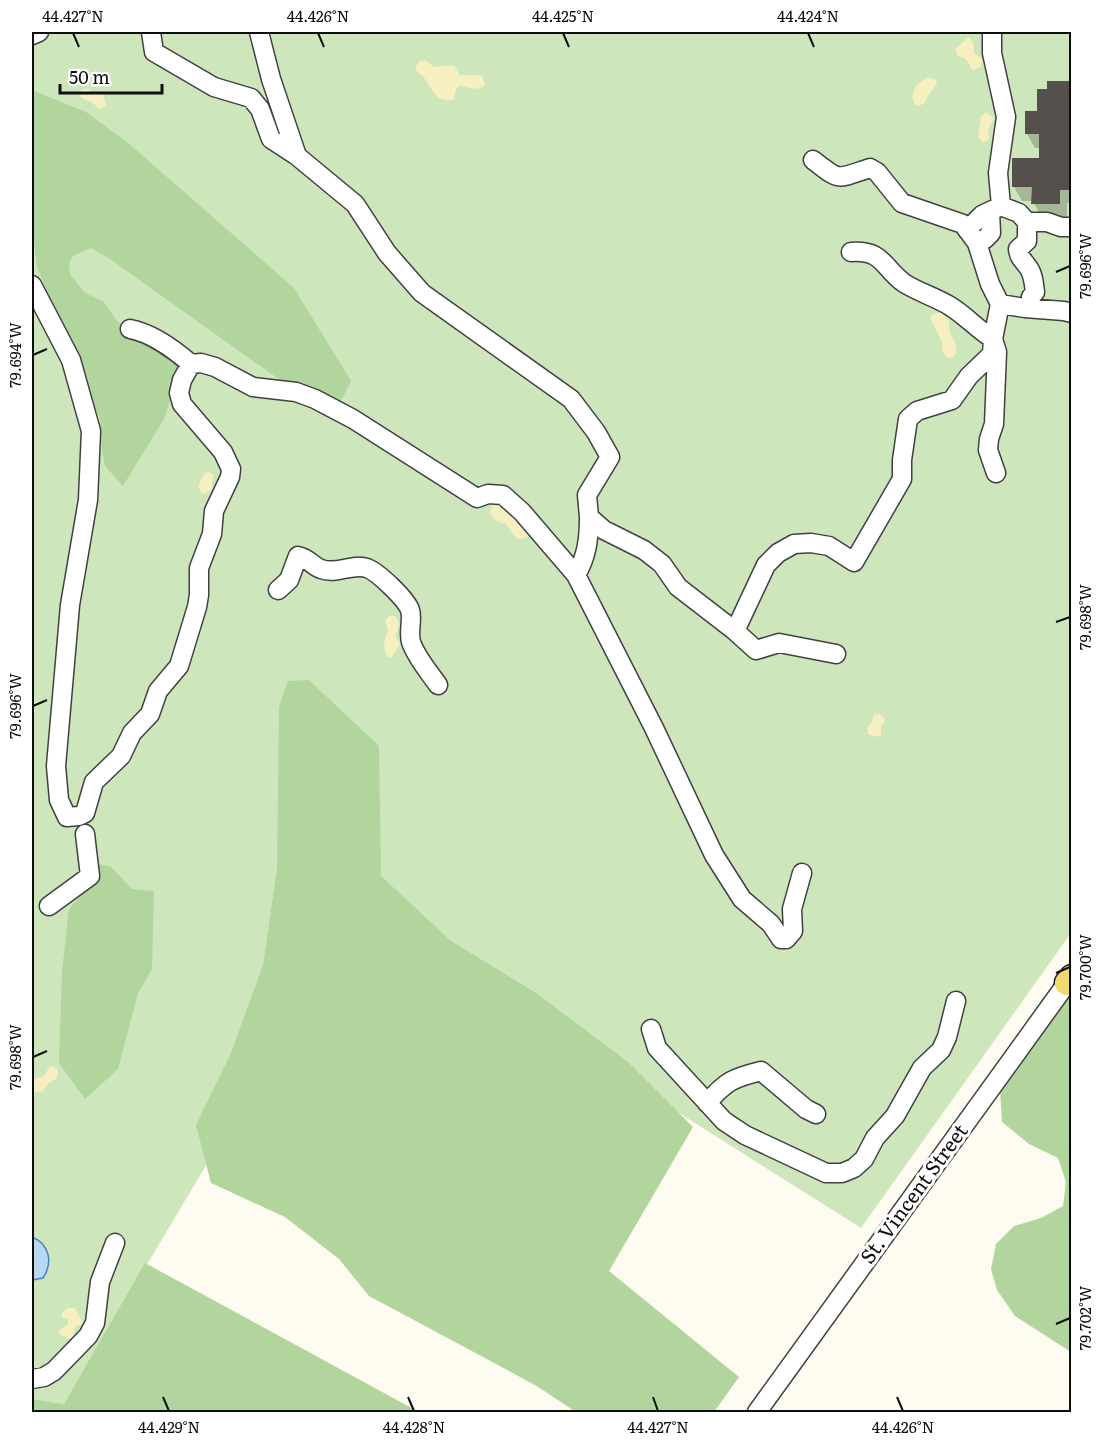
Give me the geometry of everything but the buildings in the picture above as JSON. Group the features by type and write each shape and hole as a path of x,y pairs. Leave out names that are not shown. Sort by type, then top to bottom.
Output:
{"street":[{"path":"32,35 39,32"},
{"path":"152,32 154,51 214,87 251,98 260,109 271,138 297,156 355,204 387,253 422,293 571,399 596,432 610,457 587,495 589,539 585,559 576,575"},
{"path":"259,32 271,79 297,156"},
{"path":"992,32 992,53 1006,117 995,209"},
{"path":"813,160 834,177 870,168 878,172 902,203 963,224 972,236 990,284 1007,304"},
{"path":"972,236 982,215 995,209 1019,213 1027,222 1027,241 1018,249 1019,256 1031,272 1035,292 1033,302"},
{"path":"1027,222 1047,222 1060,227 1071,227"},
{"path":"851,252 864,251 879,257 905,284 947,304 964,315 978,330 993,339 997,352 994,424 988,450 996,473"},
{"path":"32,285 71,360 91,431 88,500 70,605 56,766 59,800 72,824 85,834"},
{"path":"1007,304 1033,302 1071,314"},
{"path":"735,631 766,565 778,553 794,544 811,543 829,546 854,562 902,479 902,460 908,419 917,411 952,400 969,376 992,354 993,339 1007,304"},
{"path":"130,329 140,331 172,348 191,364 201,363 215,366 253,387 296,393 315,399 353,419 477,498 488,494 503,495 522,512 576,575 654,728 714,855 742,899 771,924 781,939 786,939 793,931 792,909 802,873"},
{"path":"49,906 90,876 85,834 88,822 85,813 94,782 121,756 132,733 150,714 158,691 179,666 197,607 199,568 212,534 214,511 230,477 231,469 223,452 182,404 179,393 182,380 191,364"},
{"path":"589,517 604,530 644,550 662,564 678,587 735,631 755,657 779,643 836,654"},
{"path":"278,590 289,580 298,556 306,557 320,569 334,571 367,568 379,575 401,597 411,611 411,641 438,685"},
{"path":"67,817 85,813"},
{"name":"St. Vincent Street","path":"757,1413 1069,980"},
{"path":"651,1029 657,1048 724,1121 745,1135 826,1173 842,1173 854,1168 864,1159 875,1138 895,1116 922,1068 941,1050 947,1037 956,1001"},
{"path":"707,1103 734,1077 761,1071 806,1109 816,1114"},
{"path":"32,1379 44,1377 54,1371 88,1336 95,1323 100,1282 115,1243"}],"green space":[{"path":"32,32 1071,32 1071,933 861,1228 358,910 64,1404 32,1399"},
{"path":"32,90 86,112 127,142 294,288 351,381 339,405 287,385 110,259 91,248 73,256 69,264 70,274 85,293 104,302 117,321 182,362 164,419 123,486 105,466 100,419 37,267 32,225"},
{"path":"309,680 379,746 381,876 451,941 536,993 628,1062 693,1127 609,1271 739,1377 714,1412 576,1412 535,1385 369,1296 339,1259 285,1217 211,1183 196,1125 231,1053 263,965 277,870 279,707 288,681"},
{"path":"99,864 111,867 132,889 154,891 152,969 138,993 118,1069 85,1099 59,1063 62,971 69,909 89,885"},
{"path":"1071,994 1071,1352 1015,1316 997,1290 991,1269 996,1244 1014,1226 1041,1218 1063,1206 1066,1182 1058,1158 1029,1144 1002,1122 1000,1091"},
{"path":"145,1263 419,1412 32,1412 32,1399 64,1404"}],"sand":[{"path":"969,37 973,42 974,53 982,59 981,67 973,70 966,60 957,55 956,51 956,48"},
{"path":"425,60 434,67 454,65 460,75 482,75 485,85 476,89 459,86 456,89 454,100 442,99 435,95 424,77 415,69 419,61"},
{"path":"928,77 936,80 937,84 924,104 916,106 912,97 916,85"},
{"path":"84,89 94,94 103,94 106,105 99,109 93,103 81,98 80,91"},
{"path":"986,112 994,118 988,129 989,138 982,142 978,136 981,116"},
{"path":"941,313 949,321 956,347 953,357 949,358 943,353 942,342 931,320 931,316"},
{"path":"208,472 213,474 212,490 203,494 198,487 204,474"},
{"path":"497,498 529,529 528,537 516,538 506,524 493,517 490,513 494,499"},
{"path":"391,615 395,616 399,623 395,635 400,644 392,657 388,657 384,647 388,631 385,620"},
{"path":"879,714 884,717 885,721 881,727 881,735 875,737 868,734 867,728 874,715"},
{"path":"53,1066 58,1070 57,1078 49,1083 42,1092 34,1092 32,1090 33,1080 45,1075 49,1067"},
{"path":"67,1308 75,1308 83,1323 75,1327 73,1337 69,1339 59,1334 59,1331 68,1324 68,1319 63,1318 61,1314"}],"water":[{"path":"32,1237 43,1244 49,1260 43,1278 32,1280"}]}
